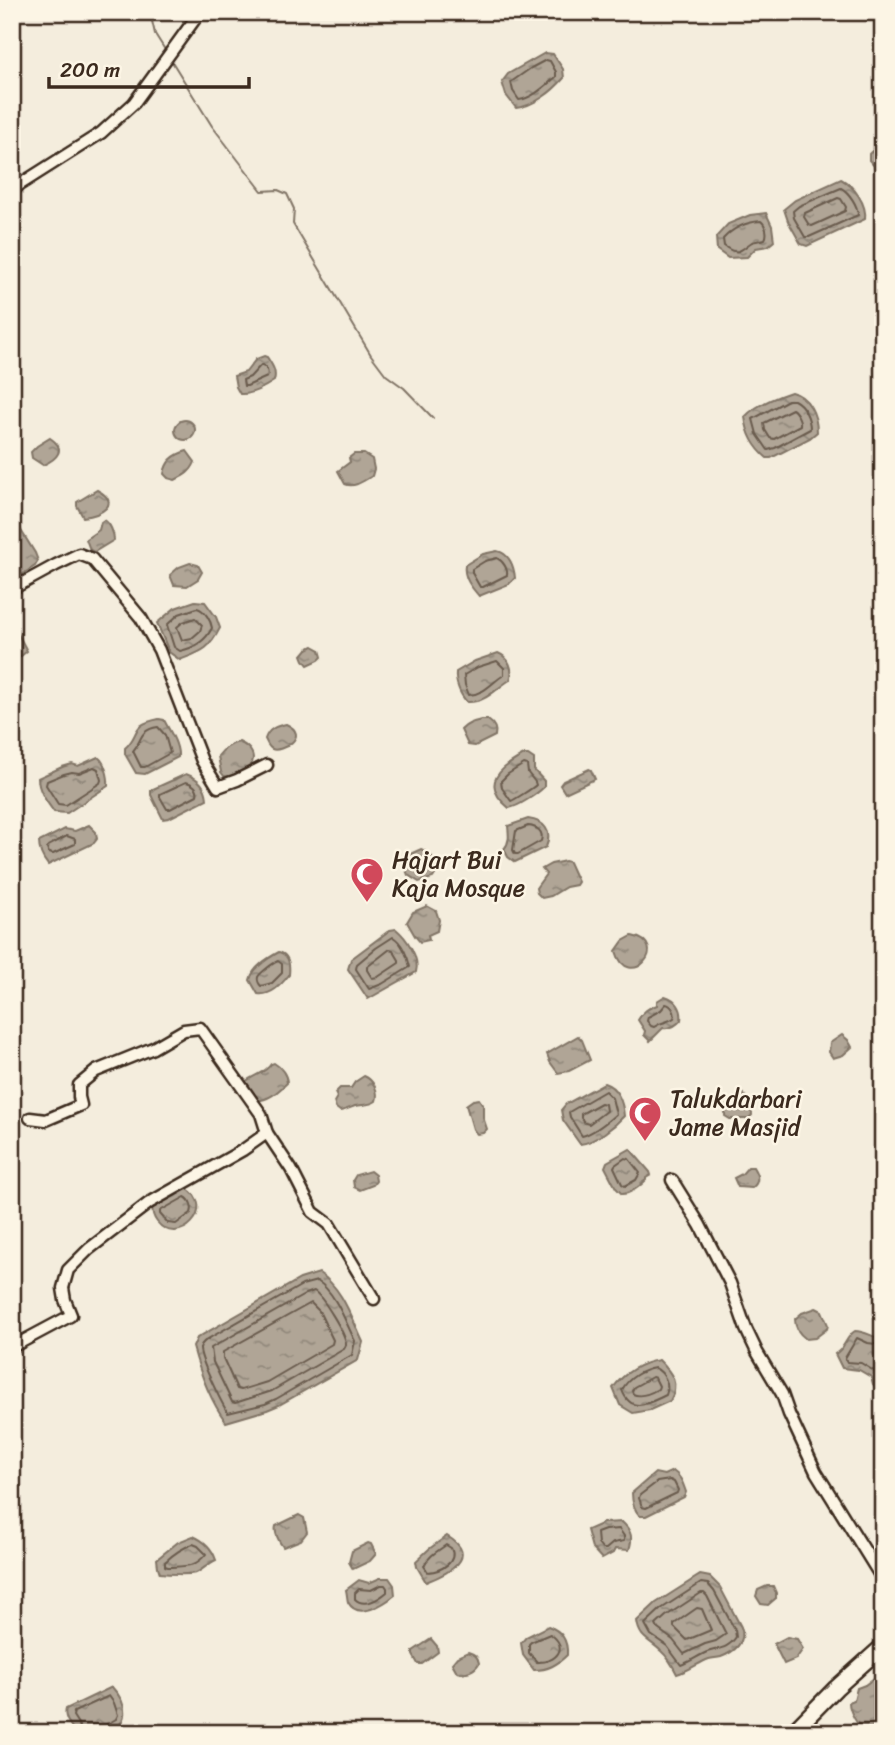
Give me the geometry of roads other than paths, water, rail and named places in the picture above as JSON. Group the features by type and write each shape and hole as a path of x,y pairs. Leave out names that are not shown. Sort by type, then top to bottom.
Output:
{"highway":[{"path":"792,1733 836,1688 883,1646"}],"street":[{"path":"12,192 100,133 134,103 200,12"},
{"path":"12,589 79,554 92,559 141,618 159,650 202,761 218,787 267,765"},
{"path":"30,1118 46,1119 81,1105 79,1084 96,1071 153,1048 184,1030 200,1028 261,1114 267,1133 291,1169 313,1212 329,1224 374,1299"},
{"path":"12,1348 71,1317 64,1288 68,1270 89,1249 149,1203 243,1150 267,1133"},
{"path":"672,1180 700,1225 730,1283 746,1329 782,1394 816,1472 883,1580"}],"water":[{"path":"545,53 553,54 563,69 564,78 542,98 516,108 506,95 502,82 508,74"},
{"path":"883,140 883,169 876,168 869,160 869,154"},
{"path":"841,179 859,196 865,219 807,246 801,244 784,209 795,200"},
{"path":"766,213 772,226 774,241 768,246 756,248 747,257 728,258 717,250 716,237 728,224 750,215"},
{"path":"264,356 274,368 274,381 253,392 240,394 234,376 246,372 256,359"},
{"path":"791,392 803,398 811,407 817,432 767,458 752,440 745,417 760,405"},
{"path":"185,420 192,423 195,430 192,437 185,440 178,437 175,430 178,423"},
{"path":"50,438 59,450 56,457 43,465 32,458 31,452"},
{"path":"187,451 195,462 192,468 175,480 168,478 164,474 169,461"},
{"path":"354,454 364,454 372,459 374,469 372,476 349,485 345,484 338,471 350,462 349,458"},
{"path":"97,490 108,500 106,508 83,517 77,502"},
{"path":"12,516 38,561 35,566 12,581"},
{"path":"104,520 111,528 114,540 94,552 90,550 86,539 99,530"},
{"path":"497,551 505,554 510,561 515,578 509,584 479,596 466,578 465,565 483,554"},
{"path":"190,563 198,565 202,572 198,579 187,586 174,585 170,575 179,567"},
{"path":"195,601 205,602 220,628 204,649 180,660 169,652 157,623 175,608"},
{"path":"12,628 16,630 27,651 12,658"},
{"path":"313,646 320,650 322,657 308,665 302,655"},
{"path":"498,653 510,664 510,680 485,698 467,702 458,688 456,672 475,661"},
{"path":"159,719 164,720 171,733 178,757 145,774 136,773 125,754 125,748 139,727"},
{"path":"481,720 492,723 495,736 475,746 468,745 461,730"},
{"path":"286,724 293,729 295,738 287,746 272,749 265,739 266,736 273,728"},
{"path":"239,742 252,753 251,765 247,770 233,776 224,776 218,756 227,747"},
{"path":"524,755 534,759 534,770 544,781 544,787 527,800 509,808 500,799 494,784 496,777 507,765"},
{"path":"98,757 106,770 108,786 67,813 54,812 41,792 38,778 62,767 72,764 78,766"},
{"path":"589,769 595,779 565,793 560,785 563,781"},
{"path":"186,774 201,783 207,799 163,819 151,790"},
{"path":"528,819 539,822 546,828 548,841 546,847 515,862 508,857 504,849 508,841 508,826"},
{"path":"89,825 96,832 97,839 94,843 48,865 39,842 65,829 75,831"},
{"path":"421,849 432,857 438,870 433,878 419,882 408,875 404,864 410,854"},
{"path":"569,862 578,882 542,898 536,888 546,874 542,869"},
{"path":"427,906 436,911 439,920 437,931 428,935 429,940 420,942 407,922 413,912"},
{"path":"396,929 412,949 416,972 368,999 348,969 351,959 390,930"},
{"path":"632,936 644,941 648,955 637,967 629,968 622,963 616,951 623,941"},
{"path":"279,952 287,958 289,975 271,992 258,994 250,980 254,971"},
{"path":"665,996 678,1005 681,1020 673,1027 663,1028 650,1041 644,1035 645,1031 638,1020"},
{"path":"842,1035 852,1047 843,1055 833,1058 829,1052 830,1043"},
{"path":"578,1036 590,1060 569,1071 558,1073 547,1054"},
{"path":"274,1063 283,1072 287,1083 268,1098 255,1100 247,1090 245,1082"},
{"path":"364,1076 371,1080 375,1087 376,1101 340,1111 336,1108 335,1093 340,1088 351,1088"},
{"path":"604,1083 613,1088 619,1096 624,1116 604,1134 580,1144 563,1120 561,1110 566,1104"},
{"path":"743,1094 750,1103 752,1115 748,1119 730,1119 725,1116 729,1102"},
{"path":"479,1099 483,1105 487,1129 477,1134 466,1105"},
{"path":"630,1149 651,1175 635,1190 622,1194 605,1167 607,1162"},
{"path":"748,1167 755,1170 756,1183 752,1188 738,1187 734,1178"},
{"path":"370,1171 375,1175 376,1181 373,1185 360,1190 354,1187 353,1180 356,1175"},
{"path":"186,1188 195,1196 197,1215 192,1223 184,1228 175,1231 166,1229 157,1222 152,1206"},
{"path":"319,1273 334,1286 355,1323 363,1342 358,1360 279,1405 226,1422 210,1395 199,1367 193,1347 197,1338 300,1279"},
{"path":"816,1308 822,1311 827,1329 815,1338 806,1339 798,1330 795,1319"},
{"path":"855,1331 883,1339 883,1392 873,1384 871,1377 859,1370 842,1368 835,1354"},
{"path":"659,1360 673,1379 674,1389 670,1401 650,1410 633,1413 620,1405 613,1388 618,1382 639,1366"},
{"path":"673,1471 683,1483 686,1492 684,1497 646,1516 640,1516 636,1511 632,1493 655,1473 664,1475"},
{"path":"299,1515 304,1518 307,1532 301,1540 283,1547 277,1537 276,1526"},
{"path":"622,1522 631,1535 629,1550 615,1549 602,1559 592,1548 587,1530 603,1523"},
{"path":"193,1536 208,1545 216,1560 196,1573 160,1573 157,1559 178,1542"},
{"path":"447,1536 457,1544 461,1558 451,1569 426,1582 416,1561"},
{"path":"368,1543 376,1554 370,1561 353,1569 349,1562 352,1551"},
{"path":"700,1575 710,1577 720,1587 741,1627 741,1642 721,1657 709,1659 677,1674 666,1656 643,1636 637,1621 656,1603"},
{"path":"380,1578 389,1578 394,1585 395,1595 371,1609 364,1611 352,1608 346,1590 359,1580 369,1583"},
{"path":"773,1586 776,1593 776,1598 768,1605 761,1604 756,1596 758,1590"},
{"path":"548,1626 563,1637 567,1655 552,1666 534,1670 523,1655 521,1643 526,1637"},
{"path":"787,1637 797,1639 803,1649 796,1659 784,1664 774,1644"},
{"path":"431,1639 438,1652 418,1664 413,1651"},
{"path":"468,1652 478,1659 479,1663 470,1671 457,1672 452,1663 457,1657"},
{"path":"883,1671 883,1733 865,1733 854,1719 849,1702 854,1700 857,1688"},
{"path":"112,1687 124,1707 123,1719 113,1729 101,1733 76,1733 67,1719 66,1709"}],"waterway":[{"path":"150,12 155,34 167,53"},
{"path":"171,60 212,126 262,191 278,190 287,194 294,209 293,224 371,355 386,375 404,388 433,418"}],"place":[{"name":"Hajart Bui Kaja Mosque","path":"367,904"},
{"name":"Talukdarbari Jame Masjid","path":"645,1143"}]}
